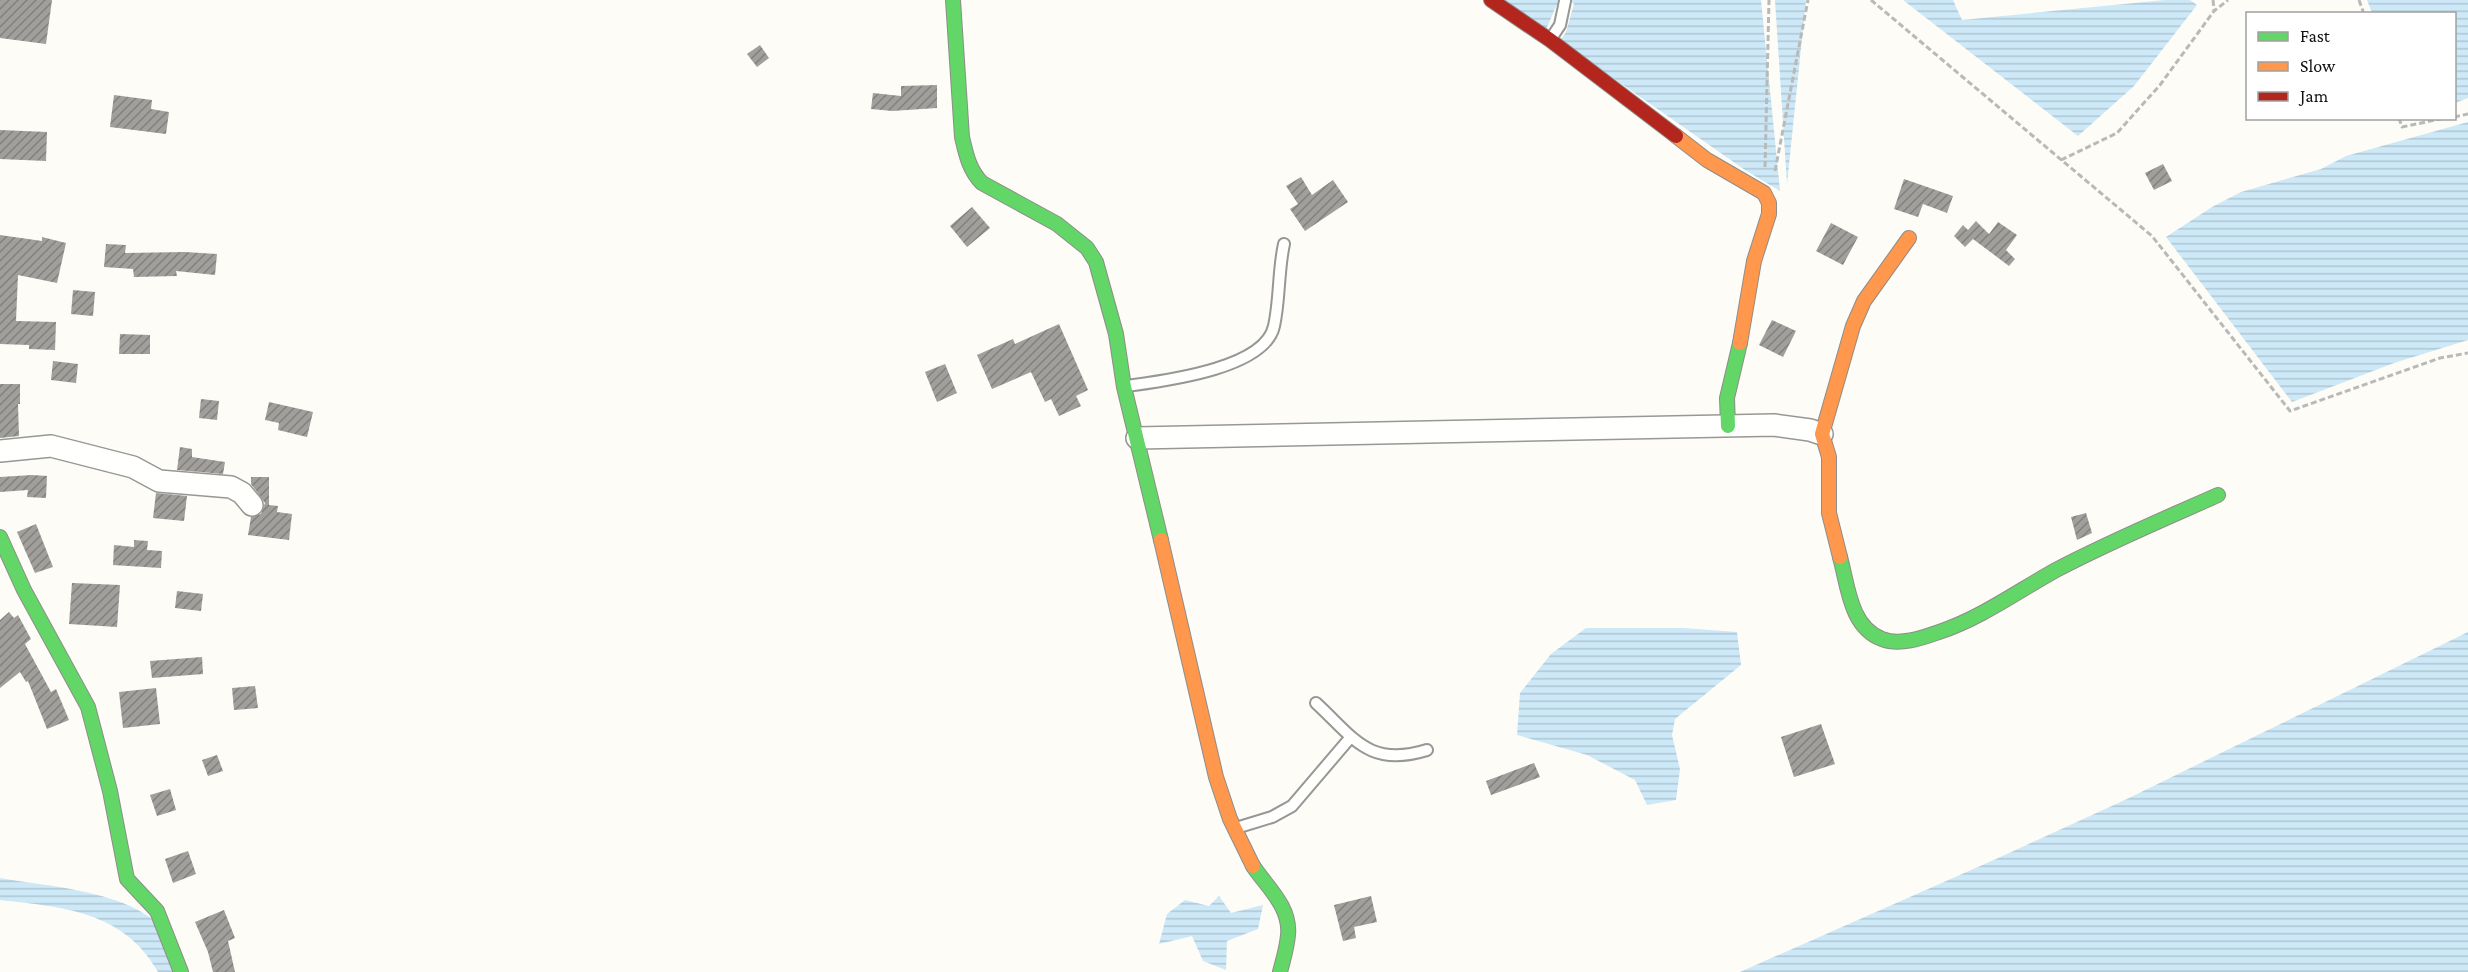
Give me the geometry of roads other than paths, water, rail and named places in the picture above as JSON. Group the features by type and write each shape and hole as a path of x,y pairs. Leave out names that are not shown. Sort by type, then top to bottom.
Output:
{"street":[{"path":"953,0 962,137 966,156 975,176 988,188 1015,199 1057,224 1087,248 1102,278 1116,334 1124,387 1197,689 1201,725 1221,795 1250,862 1273,893 1287,919 1288,942 1280,972"},
{"path":"1491,0 1550,40 1707,160 1767,198 1769,214 1754,261 1737,360 1727,398 1728,426"},
{"path":"1909,237 1864,301 1852,326 1822,434 1829,457 1829,513 1855,615 1863,627 1880,640 1909,640 1969,619 2065,565 2218,495"},
{"path":"1137,438 1774,425 1822,434"},
{"path":"0,451 51,446 134,467 159,481 231,487 242,493 252,505"},
{"path":"0,537 24,590 88,707 110,791 127,879 157,911 181,972"}],"lane":[{"path":"1550,40 1560,25 1565,1"},
{"path":"1124,387 1224,366 1261,348 1274,328 1279,264 1284,244"},
{"path":"1316,703 1350,738 1373,752 1407,756 1427,750"},
{"path":"1235,828 1272,817 1292,806 1350,738"}],"water":[{"path":"1502,0 1561,0 1546,30"},
{"path":"1570,0 1761,0 1780,191 1745,170 1560,41 1566,32 1574,4"},
{"path":"1775,0 1806,0 1787,184"},
{"path":"1903,0 1953,0 1962,20 2165,0 2190,0 2197,5 2134,86 2078,136"},
{"path":"2367,0 2468,0 2468,98 2456,103 2456,12 2372,12"},
{"path":"2468,122 2468,340 2394,363 2292,402 2166,237 2212,207 2241,192 2321,169 2346,156"},
{"path":"1586,628 1683,628 1737,632 1741,665 1675,719 1672,735 1680,769 1676,800 1647,805 1635,780 1587,755 1517,735 1520,693 1551,654"},
{"path":"2468,632 2468,972 1740,972 2127,799"},
{"path":"0,878 61,887 105,897 143,913 161,928 175,972 158,972 144,952 128,936 90,916 46,906 0,900"},
{"path":"1219,896 1231,913 1263,905 1258,929 1227,941 1226,970 1203,961 1192,936 1159,944 1167,914 1185,900 1209,906"}]}
